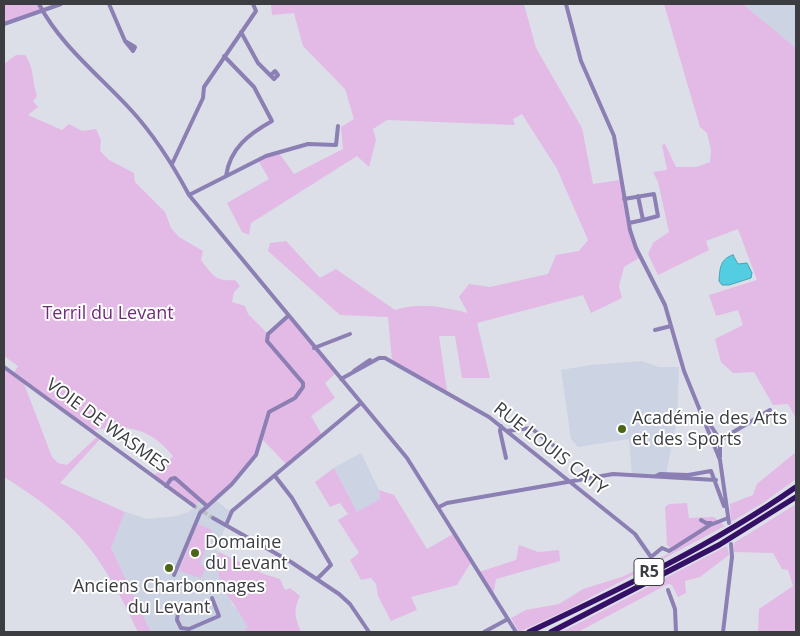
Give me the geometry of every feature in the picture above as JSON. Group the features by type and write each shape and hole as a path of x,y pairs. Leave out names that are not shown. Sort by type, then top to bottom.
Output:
{"highway":[{"name":"R5","path":"529,632 682,555 750,517 796,487"},
{"name":"R5","path":"551,632 719,545 796,497"}],"street":[{"path":"39,4 63,38 133,112 172,164 190,195 314,348 407,458 439,506 516,632"},
{"path":"4,24 61,4"},
{"path":"109,4 125,41"},
{"path":"172,164 203,98 204,87 256,11 253,4"},
{"path":"566,4 581,61 612,131 624,199 636,248 665,305 684,371 720,460"},
{"path":"241,32 258,63 271,75"},
{"path":"224,56 254,87 272,121 239,144 227,165 226,176"},
{"path":"190,195 266,156 308,144 336,145 338,126"},
{"path":"624,199 654,194 658,216 629,223"},
{"path":"638,196 643,220"},
{"path":"174,575 197,518 207,506 232,484 256,455 269,412 295,398 303,387 303,383 266,341 268,334 288,316"},
{"path":"656,330 671,326"},
{"path":"314,348 350,334"},
{"name":"RUE LOUIS CATY","path":"341,379 380,358 392,361 462,400 501,426 635,534 651,557 662,548 669,550 674,548 716,522 728,518"},
{"path":"352,373 370,360"},
{"name":"VOIE DE WASMES","path":"4,367 194,506"},
{"path":"226,525 232,511 362,403"},
{"path":"700,410 720,440 720,460 729,523"},
{"path":"720,440 770,410"},
{"path":"501,426 500,431 506,458"},
{"path":"507,431 531,428 554,446"},
{"path":"439,506 447,503 613,474 688,475 711,470 726,510"},
{"path":"275,476 292,498 331,565 317,579"},
{"path":"656,476 662,478 716,480"},
{"path":"166,486 171,479 175,478 197,494 207,506"},
{"path":"213,518 291,562 317,579 350,604 369,632"},
{"path":"701,520 706,523 716,522"},
{"path":"723,632 732,556 731,544"},
{"path":"668,590 676,609 676,632"},
{"path":"178,612 177,620 181,628 189,629 219,616 212,598"},
{"path":"484,632 508,619"}],"shaded area":[{"path":"743,4 796,4 796,48"},
{"name":"Académie des Arts et des Sports","path":"642,361 659,367 679,367 677,419 666,475 632,475 629,439 578,447 571,439 561,370 590,365"},
{"path":"361,453 379,490 380,499 357,512 334,468"},
{"name":"Anciens Charbonnages du Levant","path":"201,499 216,500 232,511 216,549 219,552 218,559 232,605 241,612 249,628 242,632 151,632 111,548 125,512 147,519 177,516 189,512"}],"green space":[{"path":"4,4 39,4 42,10 4,24"},
{"path":"271,4 524,4 536,48 582,128 593,184 620,180 630,230 641,257 624,267 619,286 622,298 591,313 583,295 477,323 490,378 462,378 455,336 439,336 447,391 392,361 388,317 340,315 268,251 270,243 286,241 320,278 336,269 395,310 422,306 441,307 468,313 459,297 469,284 490,287 548,274 556,255 579,251 588,240 557,169 522,114 513,119 515,125 387,120 373,129 376,140 369,167 357,156 251,223 249,235 242,232 227,203 269,179 258,160 279,153 294,174 343,149 341,127 354,119 345,89 303,46 294,13 272,15"},
{"path":"664,4 743,4 796,48 796,418 788,404 773,405 754,372 733,373 721,362 715,339 743,325 738,310 716,316 709,295 757,280 738,229 706,241 709,250 658,275 648,254 653,243 669,232 658,182 653,172 667,170 662,145 665,144 676,167 696,167 710,162 711,150 707,133 700,127"},
{"name":"Terril du Levant","path":"16,55 25,55 28,60 37,96 33,101 38,107 28,115 62,130 69,124 82,131 96,129 101,140 100,151 109,160 134,173 135,182 165,212 171,228 179,237 203,251 201,260 215,276 223,280 235,280 240,286 234,292 232,302 245,306 248,314 268,334 288,316 335,374 325,383 335,398 311,416 322,435 287,465 262,439 246,467 207,506 201,500 194,506 153,477 173,456 156,439 137,430 127,428 93,430 23,381 52,457 58,463 67,465 99,435 102,437 60,483 125,512 111,548 151,632 138,632 112,582 85,542 51,509 4,477 4,367 13,374 18,366 4,356 4,64"},
{"path":"796,452 796,479 763,503 731,522 730,504 753,495 757,484"},
{"path":"334,468 357,512 380,499 379,490 394,495 427,549 455,533 472,561 457,585 411,597 417,610 391,621 378,596 376,584 371,578 361,580 350,560 359,553 338,520 348,514 340,503 330,507 315,482"},
{"path":"687,503 689,518 714,517 725,526 567,610 519,632 511,618 526,610 559,604 583,589 622,577 674,551 667,545 665,507 669,504"},
{"path":"796,504 796,632 758,632 759,609 793,586 788,570 782,569 773,553 734,552 734,543"},
{"name":"Domaine du Levant","path":"198,524 212,530 200,564 206,567 201,578 179,571"},
{"path":"519,545 538,552 559,550 560,561 496,579 493,595 479,572 516,560"},
{"path":"727,546 729,555 700,577 685,581 686,593 678,597 672,585 668,584 578,632 562,632"},
{"path":"219,552 264,574 280,579 285,590 290,588 300,596 296,606 296,614 301,632 242,632 248,628 221,583 218,574"}],"water":[{"path":"733,255 738,264 747,263 752,273 751,278 729,285 722,285 719,281 721,265 725,259"}],"tunnel":[{"path":"194,506 213,518"}],"place":[{"name":"Académie des Arts et des Sports","path":"622,429"},
{"name":"Domaine du Levant","path":"195,553"},
{"name":"Anciens Charbonnages du Levant","path":"169,568"}]}
